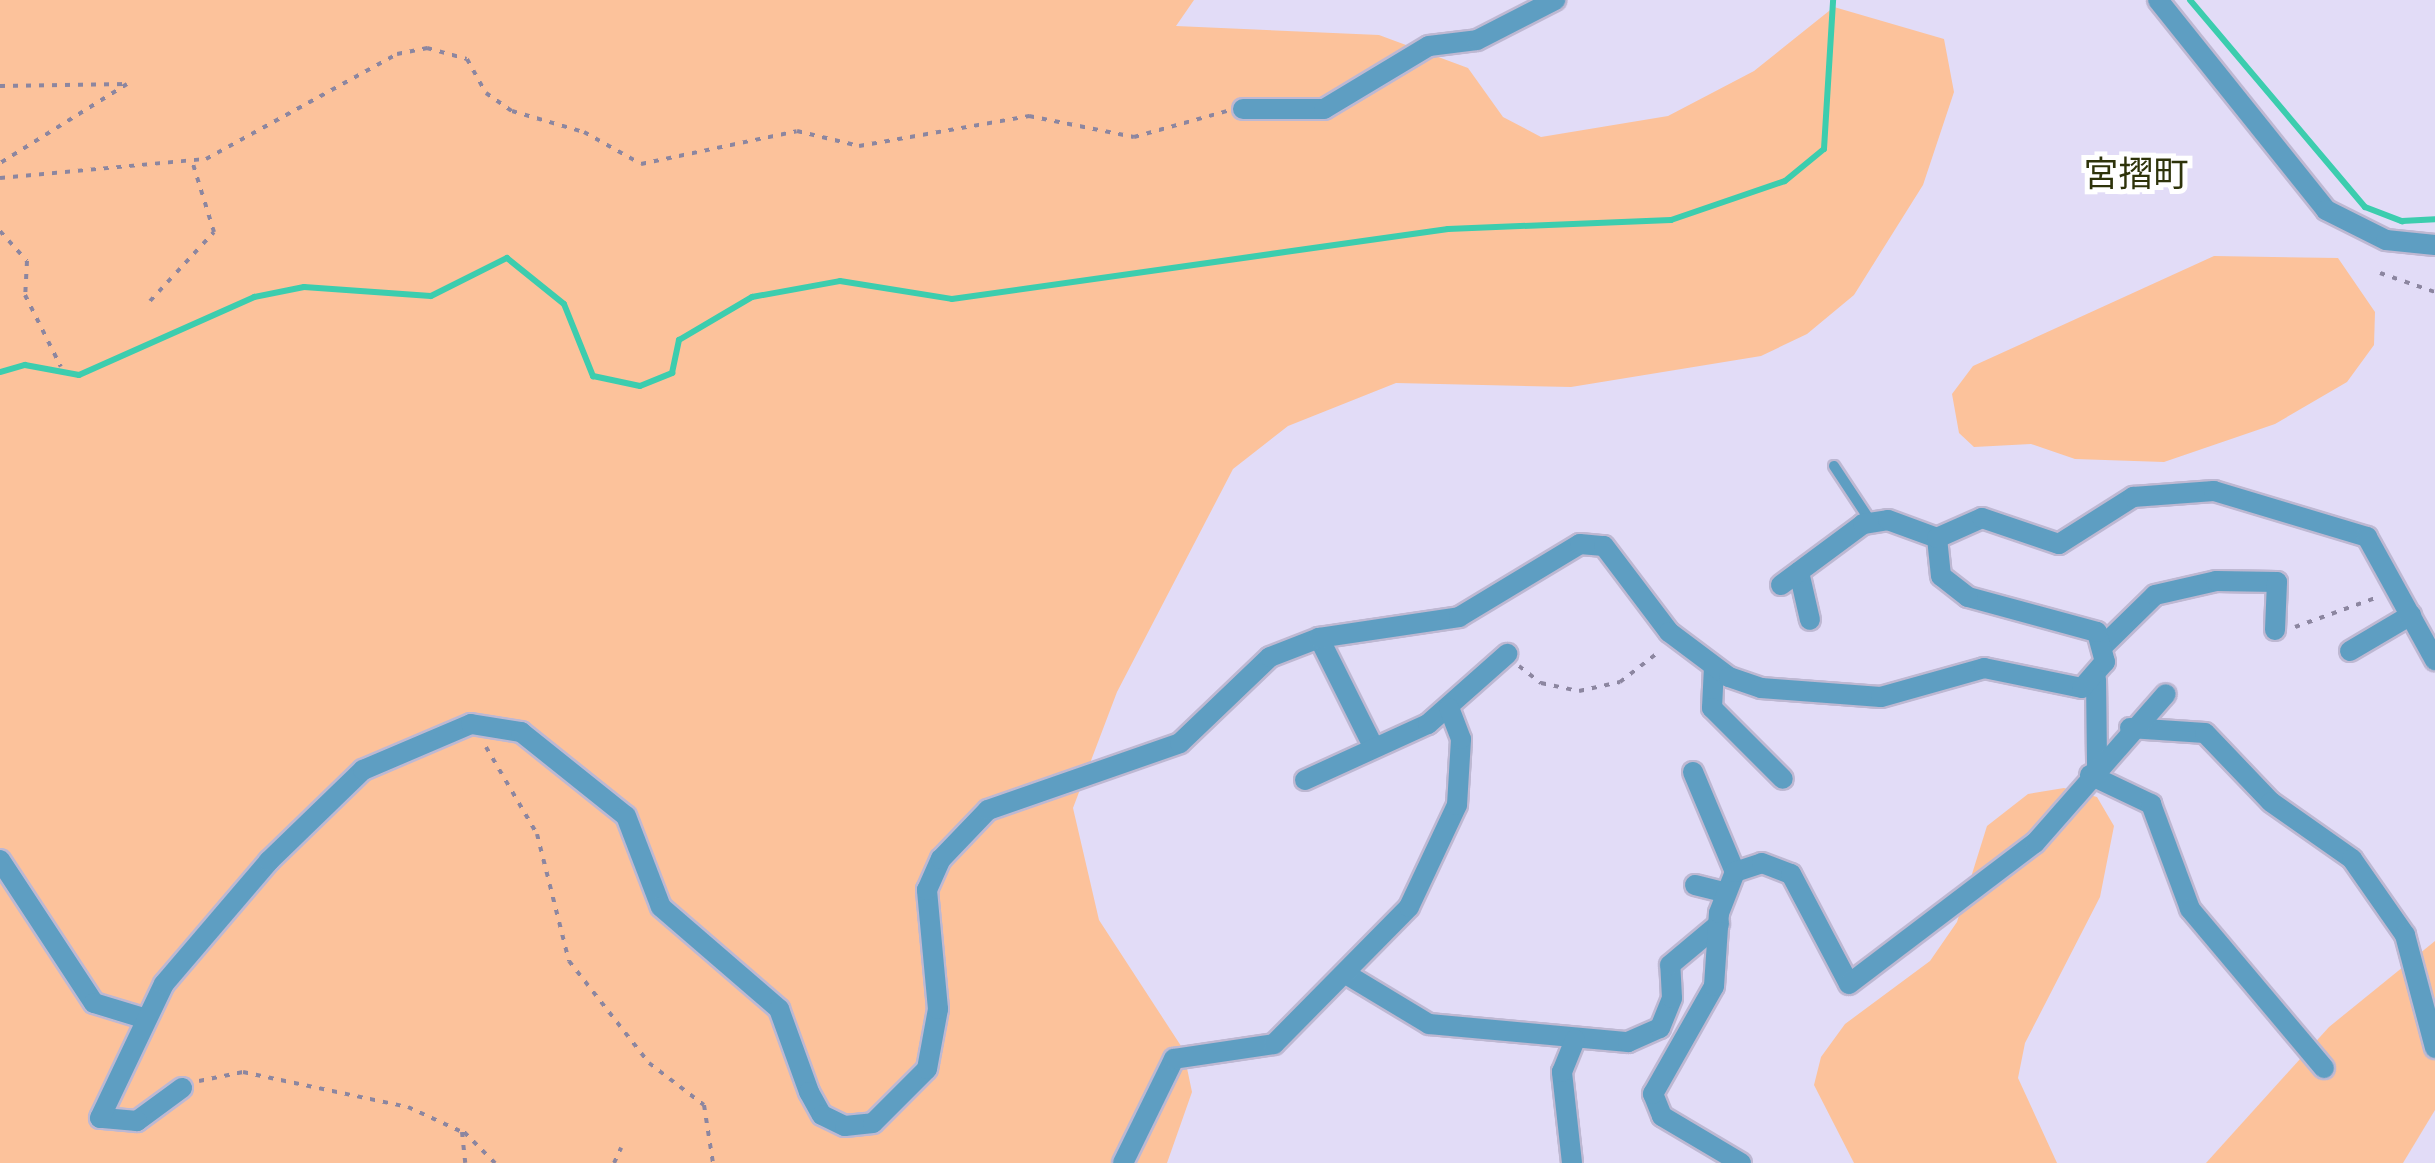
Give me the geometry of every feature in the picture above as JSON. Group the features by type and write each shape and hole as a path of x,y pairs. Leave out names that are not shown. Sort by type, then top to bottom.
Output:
{"street":[{"path":"1243,109 1324,109 1428,46 1477,40 1555,0"},
{"path":"2158,0 2326,210 2386,240 2435,245"},
{"path":"1781,585 1871,522 1937,538 1982,518 2059,544 2133,496 2214,491 2358,531 2405,617 2435,660"},
{"path":"1937,538 1933,557 1949,586 2090,628 2104,645"},
{"path":"182,1088 137,1121 100,1118 143,1018 204,932 334,793 408,744 471,724 520,732 626,816 661,908 780,1009 808,1092 822,1115 846,1126 873,1123 927,1068 938,1009 927,890 961,834 1021,793 1180,744 1254,668 1319,638 1459,617 1593,542 1613,554 1673,636 1714,667 1761,688 1863,697 1984,668 2082,688 2096,679"},
{"path":"1799,572 1810,620"},
{"path":"2093,770 2096,679 2104,645 2155,595 2216,581 2278,582 2275,630"},
{"path":"2350,651 2405,617"},
{"path":"1319,638 1372,744"},
{"path":"1306,780 1449,708 1508,654"},
{"path":"1714,667 1712,708 1783,779"},
{"path":"1741,1163 1662,1116 1653,1094 1714,986 1723,892 1735,872 1762,863 1791,874 1849,984 2035,843 2093,770 2166,694"},
{"path":"1123,1163 1174,1059 1274,1044 1408,907 1441,854 1462,775 1449,708"},
{"path":"2130,728 2206,733 2271,802 2352,860 2405,936 2435,1048"},
{"path":"2093,770 2151,804 2190,909 2324,1068"},
{"path":"1693,772 1735,872"},
{"path":"0,860 94,1003 143,1018"},
{"path":"1695,884 1723,892"},
{"path":"1346,974 1417,1020 1575,1040 1639,1041 1660,1028 1672,998 1670,965 1719,924"},
{"path":"1572,1163 1562,1072 1575,1040"}],"lane":[{"path":"1834,466 1871,522"}],"path":[{"path":"0,178 193,162 397,54 427,48 467,59 486,93 512,111 584,132 641,164 798,131 859,146 1029,116 1134,136 1243,109"},
{"path":"0,86 127,84 0,164"},
{"path":"150,301 214,232 193,162"},
{"path":"0,231 26,261 25,295 61,367"},
{"path":"2380,273 2435,292"},
{"path":"2275,630 2387,595 2405,617"},
{"path":"1508,654 1541,683 1579,691 1620,682 1673,636"},
{"path":"471,724 537,834 569,961 649,1063 704,1105 713,1163"},
{"path":"182,1088 243,1072 408,1106 462,1132 495,1163"},
{"path":"462,1132 465,1163"},
{"path":"614,1163 622,1148"}],"shaded area":[{"path":"0,0 1194,0 1176,26 1379,35 1468,68 1503,117 1541,137 1668,116 1754,71 1834,7 1944,39 1954,92 1923,185 1854,295 1807,334 1761,356 1571,387 1396,383 1288,426 1233,469 1117,692 1073,808 1099,920 1183,1049 1192,1092 1167,1163 0,1163"},
{"path":"2214,256 2338,258 2375,312 2374,345 2347,382 2275,424 2164,462 2075,459 2031,444 1974,447 1959,433 1952,394 1973,366"},
{"path":"2064,788 2097,797 2114,826 2100,897 2025,1043 2018,1078 2057,1163 1854,1163 1814,1085 1821,1057 1845,1024 1930,961 1957,922 1987,826 2028,794"},
{"path":"2435,941 2435,1110 2403,1163 2206,1163 2329,1027"}],"waterway":[{"path":"0,372 25,365 79,375 254,297 304,287 431,296 507,258 564,304 593,376 640,386 672,373 679,340 752,297 840,281 952,299 1448,229 1671,220 1785,181 1824,149 1833,0"},
{"path":"2190,0 2365,207 2402,221 2435,219"}],"district":[{"name":"宮摺町","path":"2136,174"}]}
